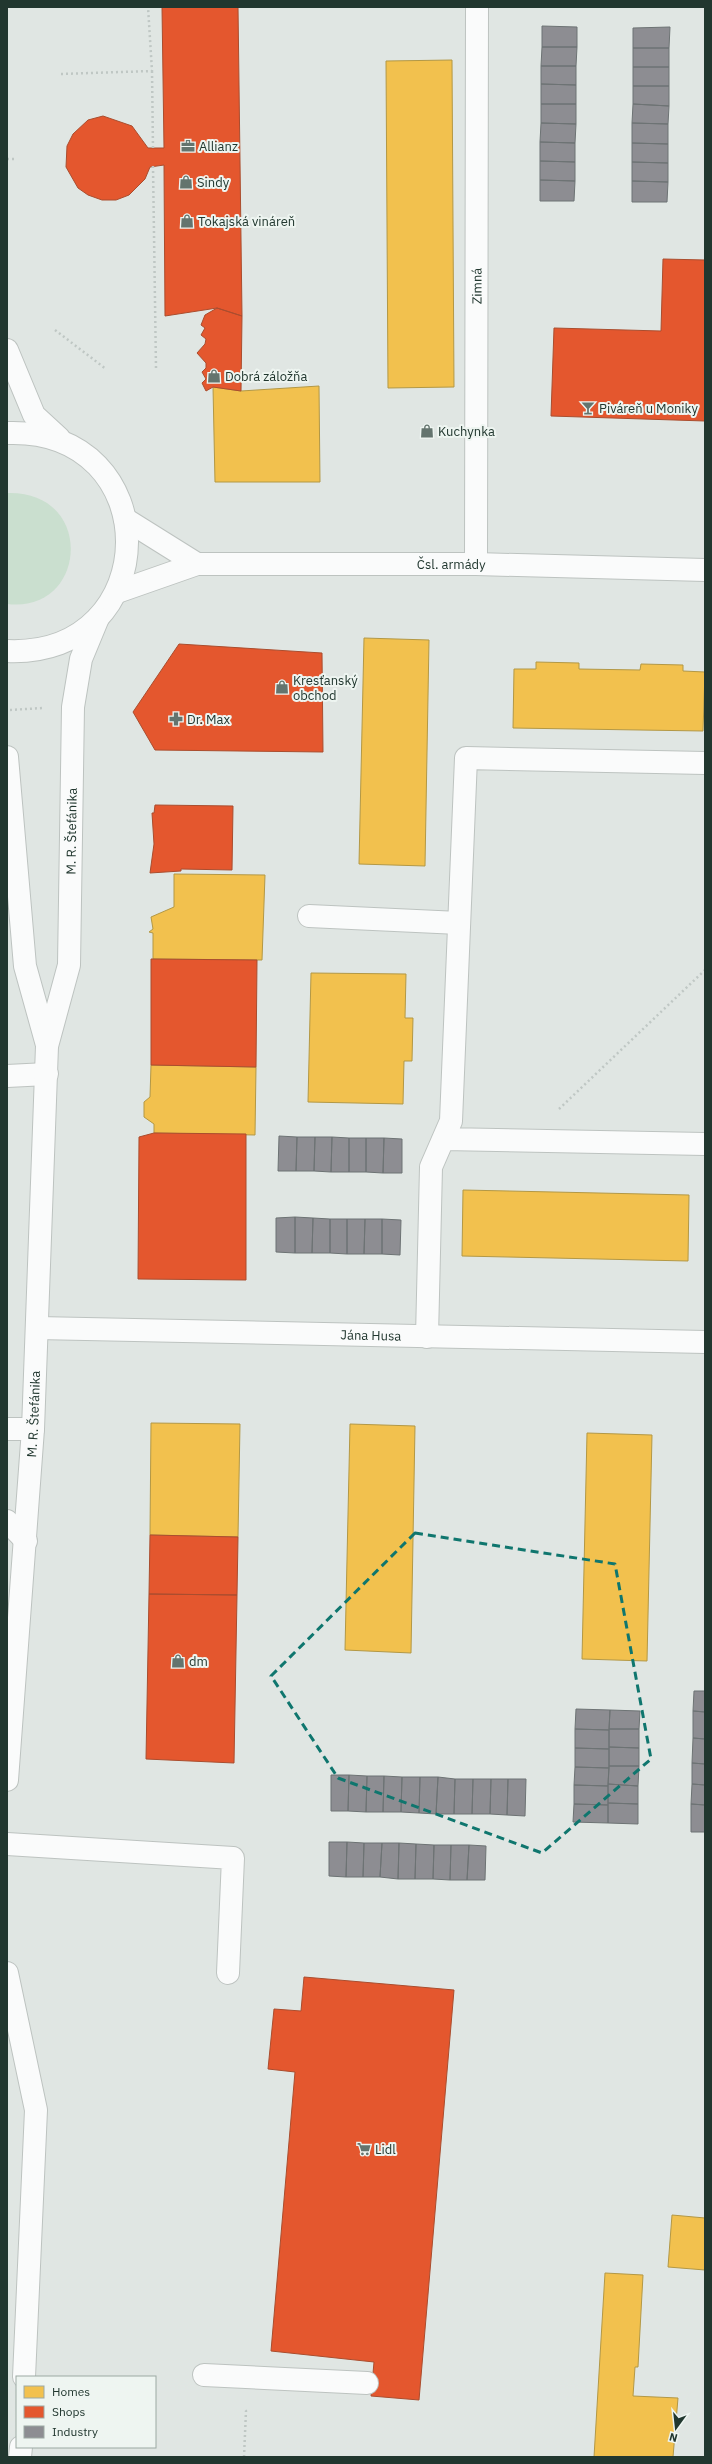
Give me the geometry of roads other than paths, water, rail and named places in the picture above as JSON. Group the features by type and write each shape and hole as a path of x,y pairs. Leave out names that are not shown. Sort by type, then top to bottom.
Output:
{"street":[{"name":"Zimná","path":"476,564 477,7"},
{"path":"7,350 34,415 62,441 90,458 106,476 119,497 125,519 128,545 123,576 116,592 98,618 79,634 50,648 26,652 7,651"},
{"path":"7,433 30,432 62,441"},
{"path":"125,519 197,564"},
{"name":"Čsl. armády","path":"197,564 476,564 705,570"},
{"path":"116,592 197,564"},
{"name":"M. R. Štefánika","path":"7,1780 11,1678 26,1541 33,1429 47,1046 69,965 73,707 81,659 98,618"},
{"name":"M. R. Štefánika","path":"7,757 25,966 47,1046"},
{"path":"427,1337 431,1167 451,1121 466,758 705,763"},
{"path":"309,916 459,923"},
{"path":"7,1076 47,1074"},
{"path":"444,1138 705,1144"},
{"name":"Jána Husa","path":"37,1328 705,1342"},
{"path":"7,1429 33,1429"},
{"path":"7,1521 26,1541"},
{"path":"7,1844 233,1858 228,1973"},
{"path":"7,1973 36,2110 24,2376"},
{"path":"204,2375 367,2383"}],"place":[{"name":"Allianz","path":"188,146"},
{"name":"Sindy","path":"186,182"},
{"name":"Tokajská vináreň","path":"187,221"},
{"name":"Dobrá záložňa","path":"214,376"},
{"name":"Piváreň u Moniky","path":"588,408"},
{"name":"Kuchynka","path":"427,431"},
{"name":"Kresťanský obchod","path":"282,687"},
{"name":"Dr. Max","path":"176,719"},
{"name":"dm","path":"178,1661"},
{"name":"Lidl","path":"364,2149"}]}
